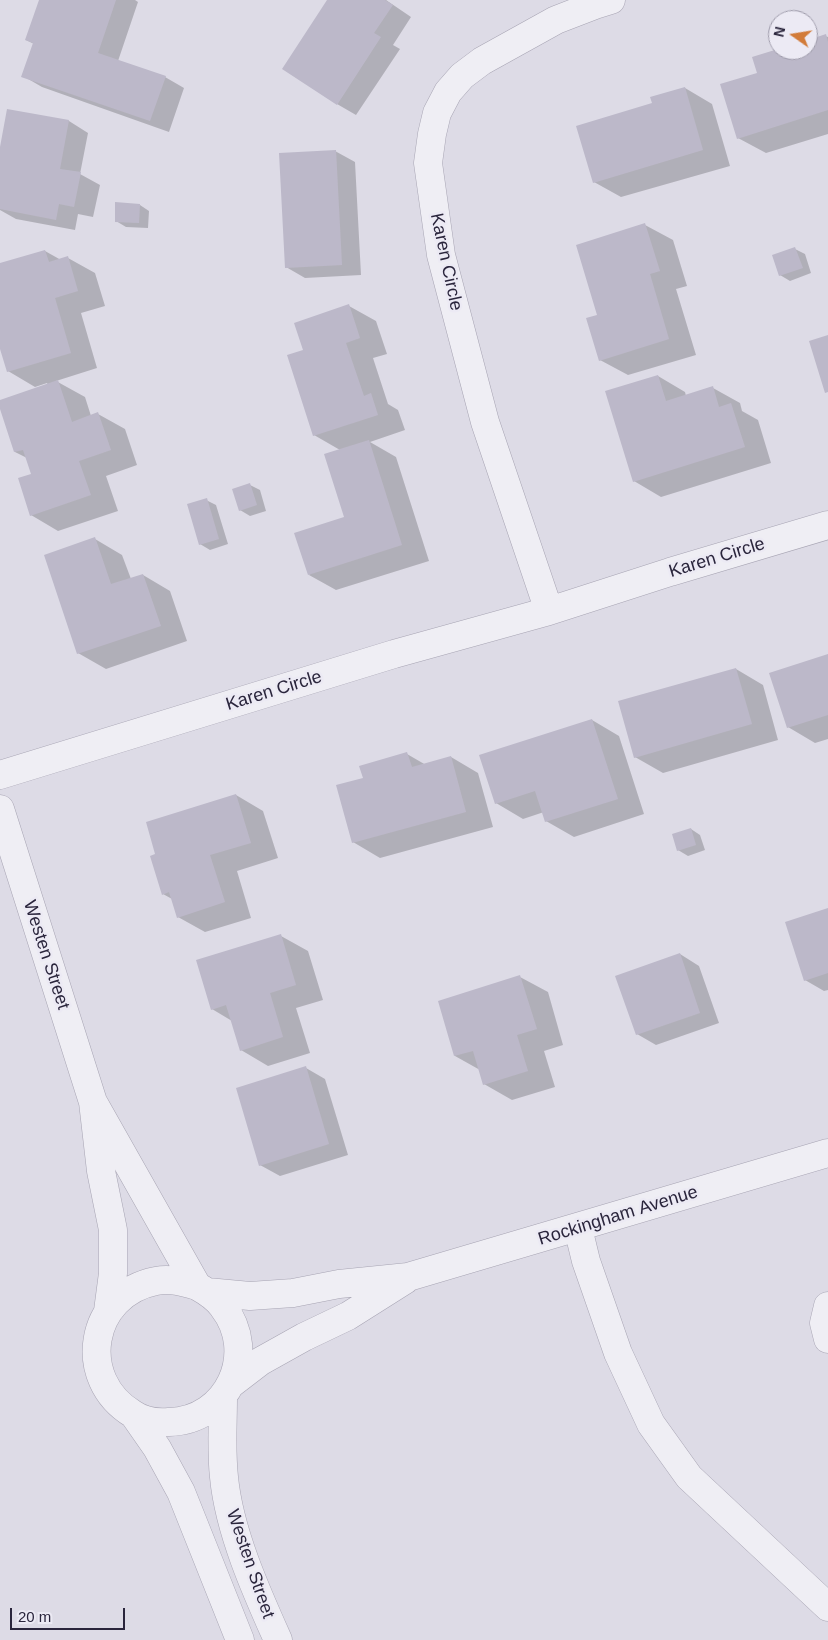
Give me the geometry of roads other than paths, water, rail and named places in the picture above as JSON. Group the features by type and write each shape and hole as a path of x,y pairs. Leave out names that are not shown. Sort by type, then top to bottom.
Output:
{"street":[{"name":"Karen Circle","path":"549,611 485,422 465,348 440,255 428,163 437,113 448,92 462,76 482,61 556,20 611,0"},
{"name":"Karen Circle","path":"0,775 394,654 549,611 670,572 828,525"},
{"name":"Westen Street","path":"0,808 93,1102 101,1171 112,1230 113,1273 108,1311"},
{"name":"Westen Street","path":"93,1102 202,1289"},
{"name":"Rockingham Avenue","path":"202,1289 250,1296 293,1293 339,1284 408,1277 828,1153"},
{"path":"578,1228 586,1261 618,1353 651,1424 690,1477 828,1607"},
{"name":"Rockingham Avenue","path":"227,1390 261,1361 304,1337 348,1316 408,1277"},
{"path":"157,1280 178,1280 202,1289 223,1306 233,1324 239,1343 238,1364 227,1390 205,1413 182,1422 157,1423 134,1415 115,1401 101,1381 96,1358 98,1333 108,1311 121,1296 138,1286 157,1280"},
{"path":"828,1306 824,1323 828,1339"},
{"name":"Westen Street","path":"227,1390 224,1478 232,1523 259,1598 278,1640"},
{"name":"Westen Street","path":"134,1415 157,1448 180,1492 240,1640"}]}
